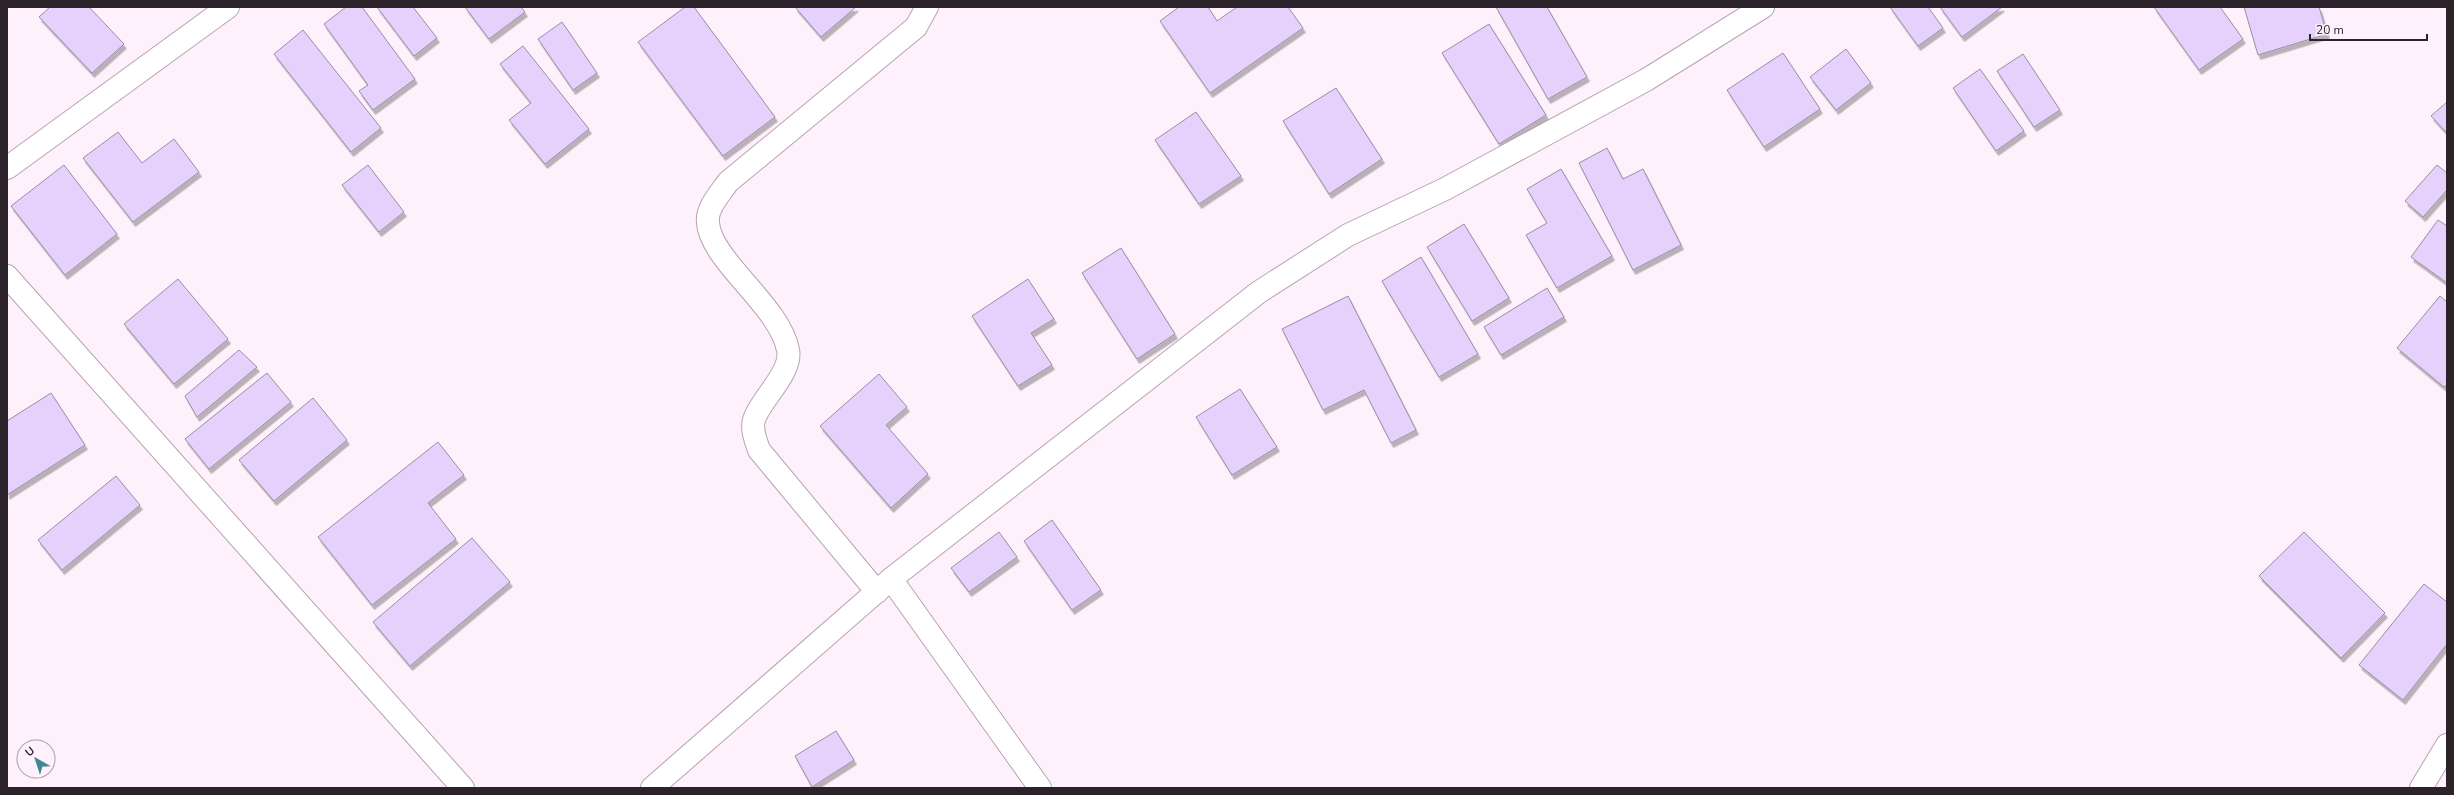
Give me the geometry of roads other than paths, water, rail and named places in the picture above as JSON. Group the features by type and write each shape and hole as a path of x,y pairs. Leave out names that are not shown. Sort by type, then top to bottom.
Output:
{"main road":[{"path":"7,168 228,7"},
{"path":"927,7 916,27 728,182 712,205 708,222 714,242 775,321 788,351 786,366 754,420 754,436 760,450 884,586 1040,788"},
{"path":"652,788 884,586 1260,292 1348,234 1445,189 1646,80 1763,7"},
{"path":"7,276 463,788"},
{"path":"2420,788 2447,745"}]}
